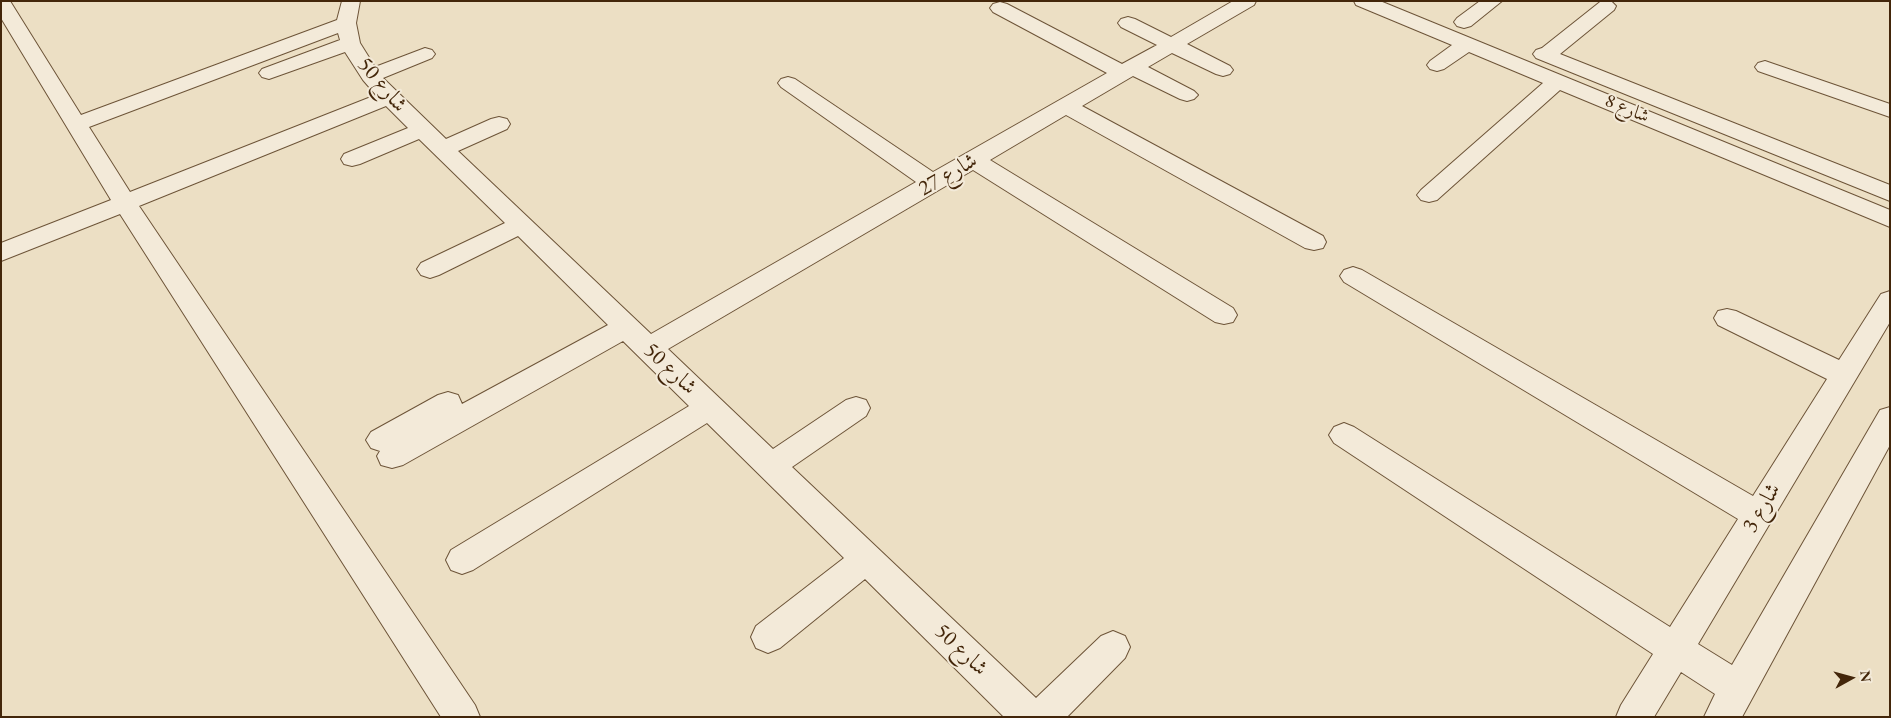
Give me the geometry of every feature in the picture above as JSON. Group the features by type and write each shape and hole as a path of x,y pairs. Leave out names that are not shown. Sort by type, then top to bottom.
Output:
{"street":[{"name":"شارع 27","path":"648,348 1247,1"},
{"name":"شارع 8","path":"1363,1 1890,219"},
{"name":"شارع 8","path":"1411,1 1890,194"},
{"path":"1464,22 1494,1"},
{"path":"1,2 124,202 462,717"},
{"path":"1546,55 1607,6"},
{"path":"1000,8 1128,70 1187,95"},
{"path":"76,124 349,23"},
{"path":"269,73 349,23"},
{"name":"شارع 50","path":"349,23 370,76 389,97 1030,717"},
{"path":"1128,23 1223,70"},
{"path":"1437,65 1467,44"},
{"path":"370,76 425,54"},
{"path":"1766,67 1890,111"},
{"path":"1428,195 1558,81"},
{"path":"788,83 933,183"},
{"path":"1,253 389,97"},
{"path":"1066,106 1314,242"},
{"path":"443,149 499,124"},
{"path":"352,159 422,130"},
{"path":"974,160 1224,314"},
{"path":"430,268 521,225"},
{"path":"1353,276 1758,514"},
{"name":"شارع 3","path":"1634,717 1890,300"},
{"path":"1726,318 1844,375"},
{"path":"386,448 619,320"},
{"path":"462,560 710,407"},
{"path":"770,466 856,408"},
{"path":"1344,435 1676,649 1729,702 1890,418"},
{"path":"768,637 867,558"},
{"path":"1042,717 1113,647"}]}
